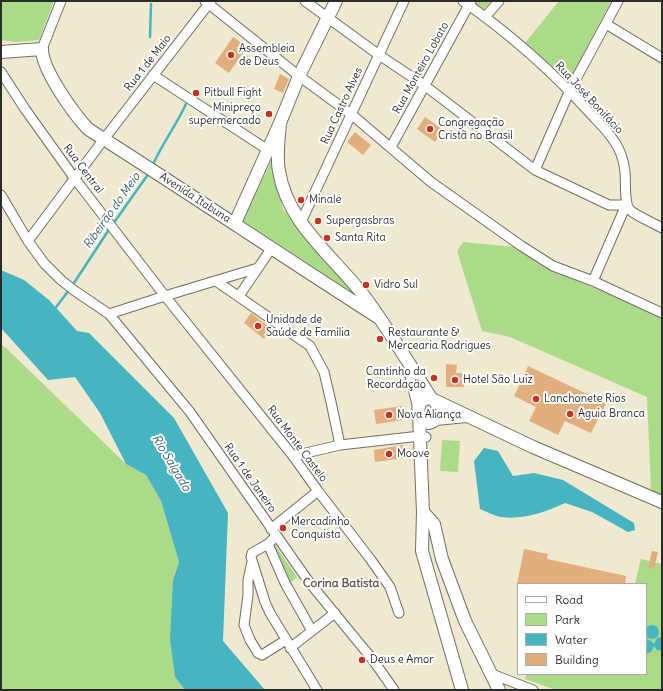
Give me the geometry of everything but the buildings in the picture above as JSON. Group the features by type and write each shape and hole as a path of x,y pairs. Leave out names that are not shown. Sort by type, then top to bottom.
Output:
{"main road":[{"path":"235,223 280,123 299,76 336,1"},
{"path":"1,52 42,49"},
{"name":"Avenida Itabuna","path":"42,49 45,65 70,107 88,129 235,223 271,249 379,318"},
{"path":"280,123 279,172 287,198 300,222 353,283 379,318 438,408 435,420 423,437"},
{"path":"410,366 423,437 421,451 423,512 422,551 462,690"},
{"path":"466,416 426,422 421,419 419,411 420,402 423,400 432,399 533,447 662,502"},
{"path":"423,512 434,524 442,559 465,621 499,690"}],"street":[{"path":"42,49 61,1"},
{"path":"305,1 379,55 424,85 535,170 609,205 626,205"},
{"name":"Rua Castro Alves","path":"300,222 404,1"},
{"path":"486,16 499,1"},
{"path":"535,170 570,90 618,1"},
{"path":"208,2 299,76 352,114 431,182 520,245 553,266 593,281 662,313"},
{"name":"Rua 1 de Maio","path":"28,242 208,2"},
{"name":"Rua José Bonifácio","path":"468,2 521,45 570,90 615,141 625,170 626,205"},
{"name":"Rua Monteiro Lobato","path":"391,147 468,2"},
{"path":"606,24 662,58"},
{"name":"Rua Central","path":"1,72 24,109 75,179 165,296"},
{"path":"153,75 268,150"},
{"path":"1,195 28,242"},
{"path":"593,281 626,205"},
{"path":"626,205 630,211 662,228"},
{"name":"Rua 1 de Janeiro","path":"28,242 44,263 67,284 110,314 190,412 309,582 373,660 394,690"},
{"path":"238,296 271,249"},
{"path":"110,314 258,268"},
{"path":"216,281 310,346 324,372 332,402 340,445"},
{"name":"Rua Monte Castelo","path":"165,296 293,456 318,492 383,576 395,598 399,613"},
{"path":"293,456 340,445 423,437"},
{"path":"317,690 288,644 265,602 251,555 268,544 274,533 318,492"},
{"path":"268,544 285,583 312,631"},
{"path":"252,562 248,580 248,595 244,625 250,640 258,653 262,655 288,644 312,631 335,613"},
{"path":"492,674 532,690"}],"green space":[{"path":"1,1 54,1 39,40 16,42 1,40"},
{"path":"477,1 491,1 484,9 475,4"},
{"path":"559,1 611,1 567,85 525,43"},
{"path":"271,162 283,209 365,303 284,252 242,221"},
{"path":"463,242 515,247 568,277 662,316 662,495 651,491 647,397 510,337 482,331 457,251"},
{"path":"1,345 6,348 126,464 146,475 161,501 179,562 173,580 175,677 185,690 1,690"},
{"path":"442,440 460,441 458,472 440,471"},
{"path":"273,542 297,577 289,584 269,545"},
{"path":"641,559 662,564 662,690 556,690 525,679 526,675 647,675 647,583 635,583"}],"water":[{"name":"Rio Salgado","path":"1,270 24,280 49,300 77,331 89,333 174,418 228,513 223,641 265,690 185,690 175,677 170,639 173,580 179,562 161,501 146,475 126,464 100,413 75,377 48,380 1,328"},
{"path":"484,448 498,451 513,476 534,473 563,480 634,523 635,530 628,532 592,512 565,503 542,512 509,518 493,515 480,509 474,461"},
{"path":"652,625 658,629 659,632 657,637 652,639 647,637 647,627"},
{"path":"662,637 662,651 657,650 654,646 651,652 647,654 647,639 654,644 657,638"}],"waterway":[{"name":"Ribeirão do Meio","path":"150,37 151,4"},
{"name":"Ribeirão do Meio","path":"152,167 186,104"},
{"name":"Ribeirão do Meio","path":"113,224 149,173"},
{"name":"Ribeirão do Meio","path":"72,286 110,228"},
{"name":"Ribeirão do Meio","path":"54,310 69,290"}],"place":[{"name":"Assembleia de Deus","path":"231,55"},
{"name":"Pitbull Fight","path":"196,93"},
{"name":"Minipreço supermercado","path":"269,114"},
{"name":"Congregação Cristã no Brasil","path":"430,129"},
{"name":"Minale","path":"301,200"},
{"name":"Supergasbras","path":"318,221"},
{"name":"Santa Rita","path":"327,238"},
{"name":"Vidro Sul","path":"366,285"},
{"name":"Unidade de Saúde de Família","path":"258,326"},
{"name":"Restaurante & Mercearia Rodrigues","path":"380,339"},
{"name":"Cantinho da Recordação","path":"434,378"},
{"name":"Hotel São Luiz","path":"455,380"},
{"name":"Lanchonete Rios","path":"536,399"},
{"name":"Aguia Branca","path":"570,414"},
{"name":"Nova Aliança","path":"389,415"},
{"name":"Moove","path":"389,454"},
{"name":"Mercadinho Conquista","path":"283,528"},
{"name":"Deus e Amor","path":"362,660"}],"district":[{"name":"Corina Batista","path":"341,584"}]}
